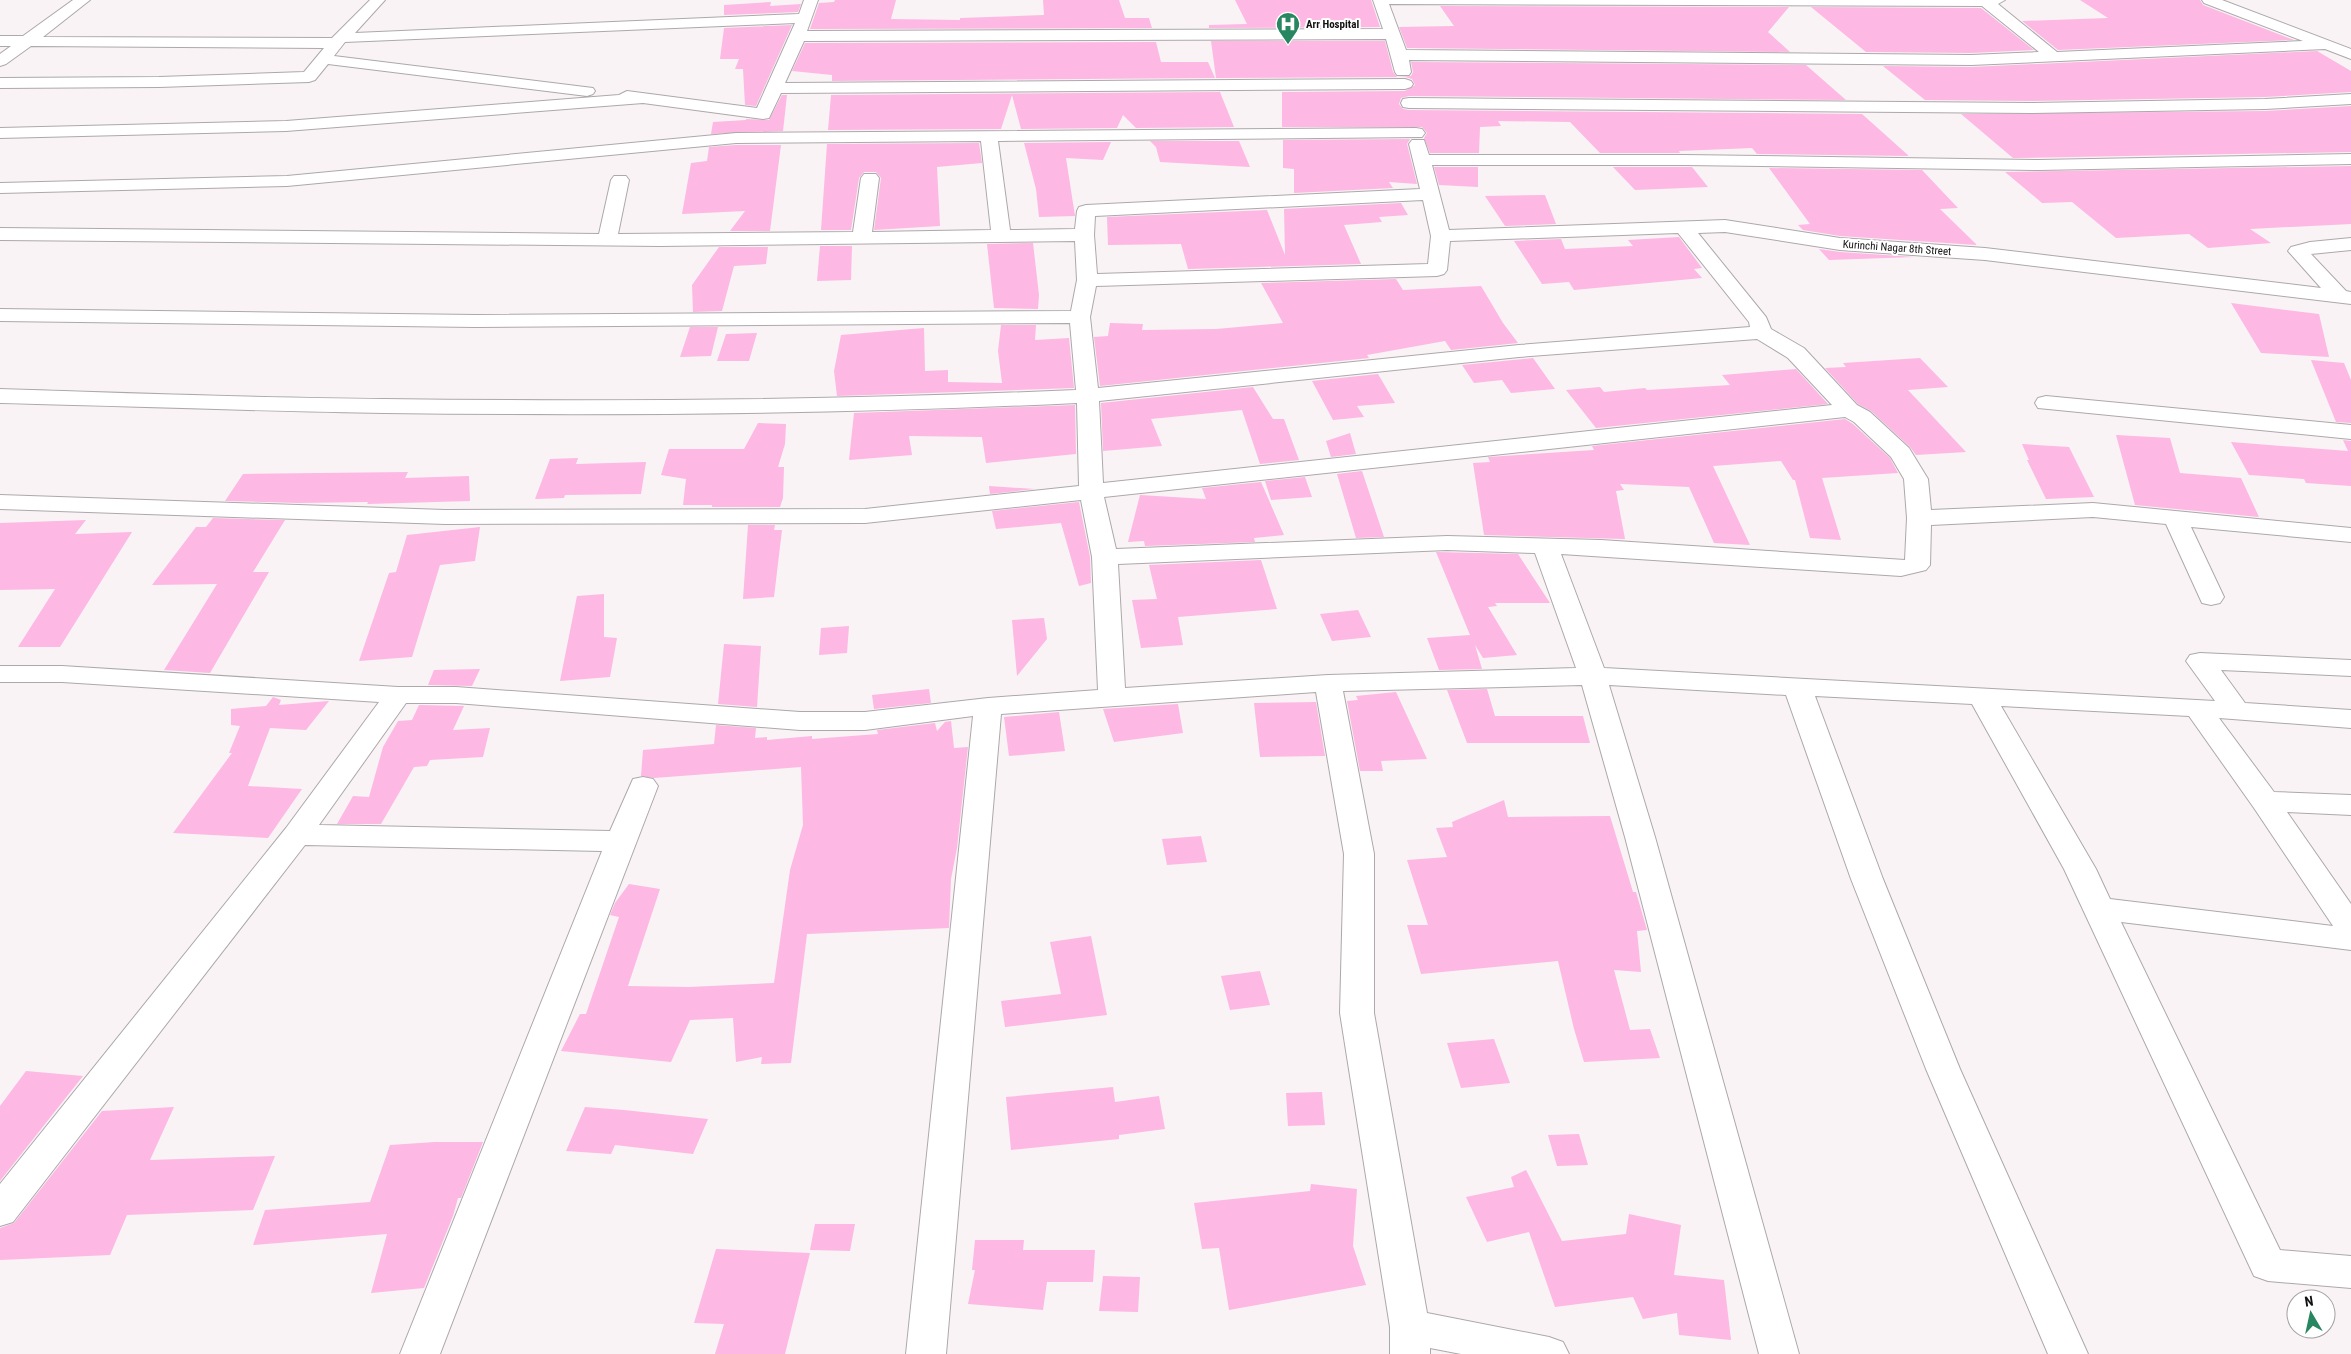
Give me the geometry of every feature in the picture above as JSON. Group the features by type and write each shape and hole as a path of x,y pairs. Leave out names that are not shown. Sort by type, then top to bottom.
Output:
{"street":[{"path":"0,62 83,0"},
{"path":"0,83 159,82 309,77 339,40 378,0"},
{"path":"323,59 763,114 776,88 812,0"},
{"path":"1087,280 1437,270 1441,236 1422,160 1400,55 1380,0 1731,3 1990,1 2053,56"},
{"path":"2209,0 2324,45 2349,52"},
{"path":"0,41 339,40 804,18"},
{"path":"798,36 1392,34"},
{"path":"1400,55 1971,60 2324,45"},
{"path":"776,88 1406,84"},
{"path":"0,133 286,126 644,98"},
{"path":"1409,102 2031,108 2265,104 2351,100"},
{"path":"700,142 718,108"},
{"path":"0,188 287,181 736,138 1416,133"},
{"path":"989,136 1001,236"},
{"path":"1422,160 1684,160 2039,165 2351,158"},
{"path":"862,238 870,178"},
{"path":"607,239 620,180"},
{"path":"1112,696 1105,557 1091,491 1088,396 1080,317 1087,280 1084,235 1086,211 1432,194"},
{"name":"Kurinchi Nagar 8th Street","path":"1441,236 1725,226 1840,244 1984,254 2344,297"},
{"path":"1684,228 1759,321 1761,332"},
{"path":"0,234 607,239 1084,235"},
{"path":"2344,297 2340,296 2298,251 2351,244"},
{"path":"0,315 466,321 1080,317"},
{"path":"0,396 383,406 676,407 910,404 1088,396 1520,351 1761,332 1796,353 1849,410 1862,417 1901,453 1916,479 1920,518 1917,564 1901,568 1601,548 1447,543 1105,557"},
{"path":"2046,403 2351,432"},
{"path":"0,502 445,517 865,516 1849,410"},
{"path":"1920,518 2093,510 2351,535"},
{"path":"2174,518 2211,597"},
{"path":"1545,546 1593,676 1640,837 1779,1354"},
{"path":"2237,712 2200,661 2351,668"},
{"path":"0,674 62,674 398,695 466,696 800,721 865,721 988,706 1112,696 1328,683 1593,676 2197,708 2351,719"},
{"path":"1328,683 1359,854 1357,1013 1410,1340 1549,1354"},
{"path":"1796,686 1867,879 1943,1069 2068,1354"},
{"path":"0,1211 297,835 398,695"},
{"path":"1982,698 2080,868 2268,1264 2351,1272"},
{"path":"926,1354 988,706"},
{"path":"2197,708 2266,801 2351,928"},
{"path":"420,1354 643,786"},
{"path":"2266,801 2351,805"},
{"path":"297,835 621,841"},
{"path":"2098,908 2351,939"}],"building":[{"path":"835,0 896,0 891,19 960,20 960,18 1044,15 1043,0 1119,0 1125,18 1149,18 1152,28 810,29 819,3 834,2"},
{"path":"1235,0 1371,0 1380,27 1209,28 1209,25 1247,24"},
{"path":"2080,0 2200,0 2203,5 2294,40 2058,50 2022,21 2108,18"},
{"path":"771,2 770,6 801,4 798,12 724,15 724,5"},
{"path":"1440,6 1789,7 1768,32 1790,52 1407,48 1399,27 1454,26"},
{"path":"1811,7 1981,8 2034,50 1971,53 1866,52"},
{"path":"792,25 756,106 745,105 743,69 735,69 739,59 720,59 724,28"},
{"path":"1211,41 1385,41 1393,72 1397,77 1411,76 1413,72 1411,62 1806,65 1846,100 1409,96 1401,98 1399,104 1403,109 1409,110 1862,114 1909,156 1757,154 1752,148 1679,151 1680,153 1600,153 1570,122 1498,121 1501,126 1480,127 1479,153 1430,153 1424,138 1427,133 1422,127 1282,127 1282,92 1405,91 1415,85 1412,79 1405,77 1216,78"},
{"path":"1156,42 1161,62 1208,62 1215,78 832,81 832,75 792,71 805,43"},
{"path":"2317,51 2351,71 2351,92 2265,97 2031,101 1925,100 1883,66 1971,67"},
{"path":"1220,92 1234,127 1136,128 1123,115 1117,128 1021,129 1012,95 1001,129 828,130 831,95"},
{"path":"782,95 787,95 783,131 711,134 713,122 746,119 769,120"},
{"path":"2351,106 2351,152 2013,158 1961,114 2265,111"},
{"path":"1410,139 1407,144 1417,184 1389,182 1393,188 1294,193 1294,169 1283,168 1283,140"},
{"path":"1150,141 1239,141 1250,167 1160,162 1156,147"},
{"path":"1111,142 1103,160 1066,158 1075,216 1039,217 1036,189 1024,143"},
{"path":"979,143 982,163 937,167 940,226 874,230 881,178 876,172 864,172 859,178 851,230 821,230 827,144"},
{"path":"781,145 770,231 730,231 745,211 682,214 691,163 707,161 709,147"},
{"path":"2351,166 2351,224 2250,229 2271,243 2208,248 2189,234 2116,238 2072,202 2042,203 2005,172"},
{"path":"1434,167 1478,167 1478,187 1439,185"},
{"path":"1613,167 1692,167 1708,187 1635,190"},
{"path":"1769,168 1922,170 1958,208 1940,209 1977,245 1840,236 1803,230 1798,225 1810,224"},
{"path":"1545,195 1556,224 1505,226 1485,196"},
{"path":"1401,203 1408,215 1379,217 1382,222 1344,225 1361,264 1188,269 1181,244 1108,245 1107,217 1267,210 1285,255 1284,209"},
{"path":"1679,237 1702,268 1694,269 1702,278 1574,290 1569,282 1542,284 1514,241 1561,239 1565,249 1633,246 1628,240"},
{"path":"1033,243 1039,295 1038,309 994,308 987,244"},
{"path":"820,246 852,246 851,280 817,281"},
{"path":"719,247 768,247 766,264 734,266 722,311 693,312 692,285"},
{"path":"1819,249 1840,252 1915,257 1829,260"},
{"path":"1396,279 1403,290 1481,286 1503,323 1518,343 1451,350 1445,341 1367,355 1369,358 1100,386 1094,337 1108,336 1110,323 1143,324 1142,330 1216,329 1283,323 1261,283"},
{"path":"2231,303 2319,314 2329,357 2261,353"},
{"path":"1001,325 1036,325 1035,340 1069,338 1074,388 837,396 834,371 841,335 924,328 925,371 948,370 948,382 1002,383 998,351"},
{"path":"690,327 718,327 711,356 680,357"},
{"path":"757,333 749,361 717,361 726,334"},
{"path":"1533,358 1555,389 1511,393 1502,380 1474,383 1462,365"},
{"path":"1920,358 1948,387 1908,390 1966,452 1916,455 1910,447 1871,411 1858,404 1825,368 1846,367 1843,363"},
{"path":"2311,360 2344,363 2351,380 2351,423 2336,422"},
{"path":"1796,369 1828,404 1596,428 1566,390 1600,387 1604,392 1645,388 1647,390 1730,385 1722,375"},
{"path":"1378,374 1395,403 1357,406 1364,417 1333,420 1312,381"},
{"path":"1253,387 1273,419 1284,419 1299,460 1260,464 1242,410 1151,419 1162,446 1103,451 1101,403"},
{"path":"1075,405 1076,454 986,463 982,437 909,436 912,455 849,460 854,413"},
{"path":"1845,419 1890,458 1898,473 1822,478 1841,540 1810,538 1795,480 1793,480 1781,461 1713,466 1750,545 1714,543 1689,487 1620,484 1624,490 1616,491 1625,539 1484,535 1473,463 1490,462 1488,457 1594,450 1592,446"},
{"path":"758,423 786,424 785,444 778,467 784,467 783,498 780,507 683,505 686,479 661,475 669,449 744,449"},
{"path":"1350,433 1356,454 1331,457 1326,441"},
{"path":"2116,435 2170,438 2180,473 2241,478 2259,517 2135,505"},
{"path":"2343,440 2351,441 2351,486 2306,483 2304,479 2249,475 2231,442 2348,451"},
{"path":"2022,444 2069,447 2094,497 2046,499 2027,460 2029,460"},
{"path":"578,458 576,464 646,462 641,494 565,495 564,498 535,499 550,459"},
{"path":"1362,471 1384,537 1356,538 1337,474"},
{"path":"408,472 405,478 469,476 470,501 367,504 368,502 225,501 243,474"},
{"path":"1305,477 1312,497 1271,500 1265,481"},
{"path":"1261,482 1284,535 1254,538 1255,542 1145,546 1144,541 1128,542 1140,495 1206,499 1202,488"},
{"path":"989,486 1035,489 990,494"},
{"path":"1079,502 1090,557 1091,583 1079,586 1061,523 996,529 992,511"},
{"path":"213,518 285,520 253,572 269,572 210,673 164,670 217,584 152,585 196,527 206,527"},
{"path":"86,520 75,534 132,532 60,647 18,647 55,589 0,590 0,523"},
{"path":"748,525 775,525 774,530 782,530 774,597 743,599"},
{"path":"480,527 475,561 440,565 412,657 359,661 389,573 396,572 407,535"},
{"path":"1436,552 1518,554 1550,603 1495,603 1497,606 1488,607 1517,655 1483,658 1475,645 1482,669 1439,670 1427,638 1470,635"},
{"path":"1261,560 1277,609 1178,617 1183,645 1141,648 1132,600 1157,599 1149,565"},
{"path":"604,594 604,637 617,638 610,677 560,681 577,596"},
{"path":"1358,610 1371,637 1332,641 1320,614"},
{"path":"1044,618 1047,639 1017,676 1012,620"},
{"path":"849,626 847,653 819,655 821,628"},
{"path":"724,644 761,646 757,707 718,704"},
{"path":"480,669 472,686 428,685 434,670"},
{"path":"929,689 931,703 874,709 872,695"},
{"path":"1487,689 1495,716 1583,716 1590,743 1467,743 1447,690"},
{"path":"1396,692 1427,759 1381,761 1383,771 1360,771 1347,701 1358,700 1356,696"},
{"path":"273,697 281,700 279,705 329,701 306,730 270,728 248,786 302,789 268,838 173,833 232,753 229,753 240,726 231,725 231,709 266,706"},
{"path":"1316,702 1325,756 1260,757 1254,703"},
{"path":"1178,704 1183,733 1114,742 1103,709"},
{"path":"419,705 464,706 453,730 490,728 483,757 430,760 427,766 414,767 381,824 337,824 353,796 369,797 383,747 398,721 412,720"},
{"path":"1059,712 1065,751 1009,756 1004,717"},
{"path":"951,721 954,748 968,747 957,848 951,879 949,928 807,934 791,1063 761,1064 762,1057 736,1062 733,1018 690,1020 671,1062 561,1051 580,1014 586,1014 619,917 610,915 615,903 629,884 660,889 628,986 689,987 774,983 790,870 803,825 801,767 654,778 641,776 643,750 714,744 716,725 756,728 755,738 767,737 767,740 812,736 812,739 878,734 877,730 935,723 937,731 945,722"},
{"path":"1504,800 1508,817 1610,816 1633,892 1636,892 1647,930 1637,931 1641,972 1614,970 1630,1030 1650,1029 1660,1058 1584,1062 1558,961 1421,974 1407,925 1428,925 1407,860 1447,857 1436,828 1453,827 1452,822"},
{"path":"1201,836 1207,862 1167,865 1162,839"},
{"path":"1091,936 1107,1015 1005,1027 1001,1001 1061,994 1050,942"},
{"path":"1260,971 1270,1005 1230,1010 1221,976"},
{"path":"1494,1039 1510,1083 1461,1088 1447,1043"},
{"path":"26,1071 83,1076 0,1181 0,1106"},
{"path":"1113,1087 1115,1102 1159,1096 1165,1129 1119,1135 1119,1139 1011,1150 1006,1097"},
{"path":"1322,1092 1325,1125 1288,1126 1286,1093"},
{"path":"174,1107 150,1160 275,1156 253,1210 127,1215 110,1255 0,1260 0,1228 14,1223 102,1111"},
{"path":"585,1107 708,1119 693,1154 615,1145 611,1154 566,1151"},
{"path":"1579,1134 1588,1165 1557,1166 1548,1135"},
{"path":"435,1142 483,1142 461,1198 458,1198 453,1216 424,1288 371,1293 387,1234 253,1245 265,1210 370,1202 390,1145"},
{"path":"1526,1170 1562,1241 1626,1234 1629,1214 1681,1225 1674,1275 1724,1280 1731,1340 1679,1335 1677,1313 1643,1319 1633,1297 1555,1307 1529,1232 1487,1242 1466,1197 1514,1187 1511,1177"},
{"path":"1311,1184 1357,1189 1353,1246 1366,1285 1229,1310 1219,1248 1202,1249 1194,1203 1310,1191"},
{"path":"815,1224 855,1224 850,1251 810,1250"},
{"path":"975,1240 1024,1240 1023,1250 1095,1250 1093,1282 1047,1282 1043,1310 968,1304 975,1270 972,1270"},
{"path":"716,1249 810,1253 785,1354 715,1354 724,1324 694,1323"},
{"path":"1103,1276 1140,1277 1138,1312 1099,1311"}],"place":[{"name":"Arr Hospital","path":"1288,45"}]}
